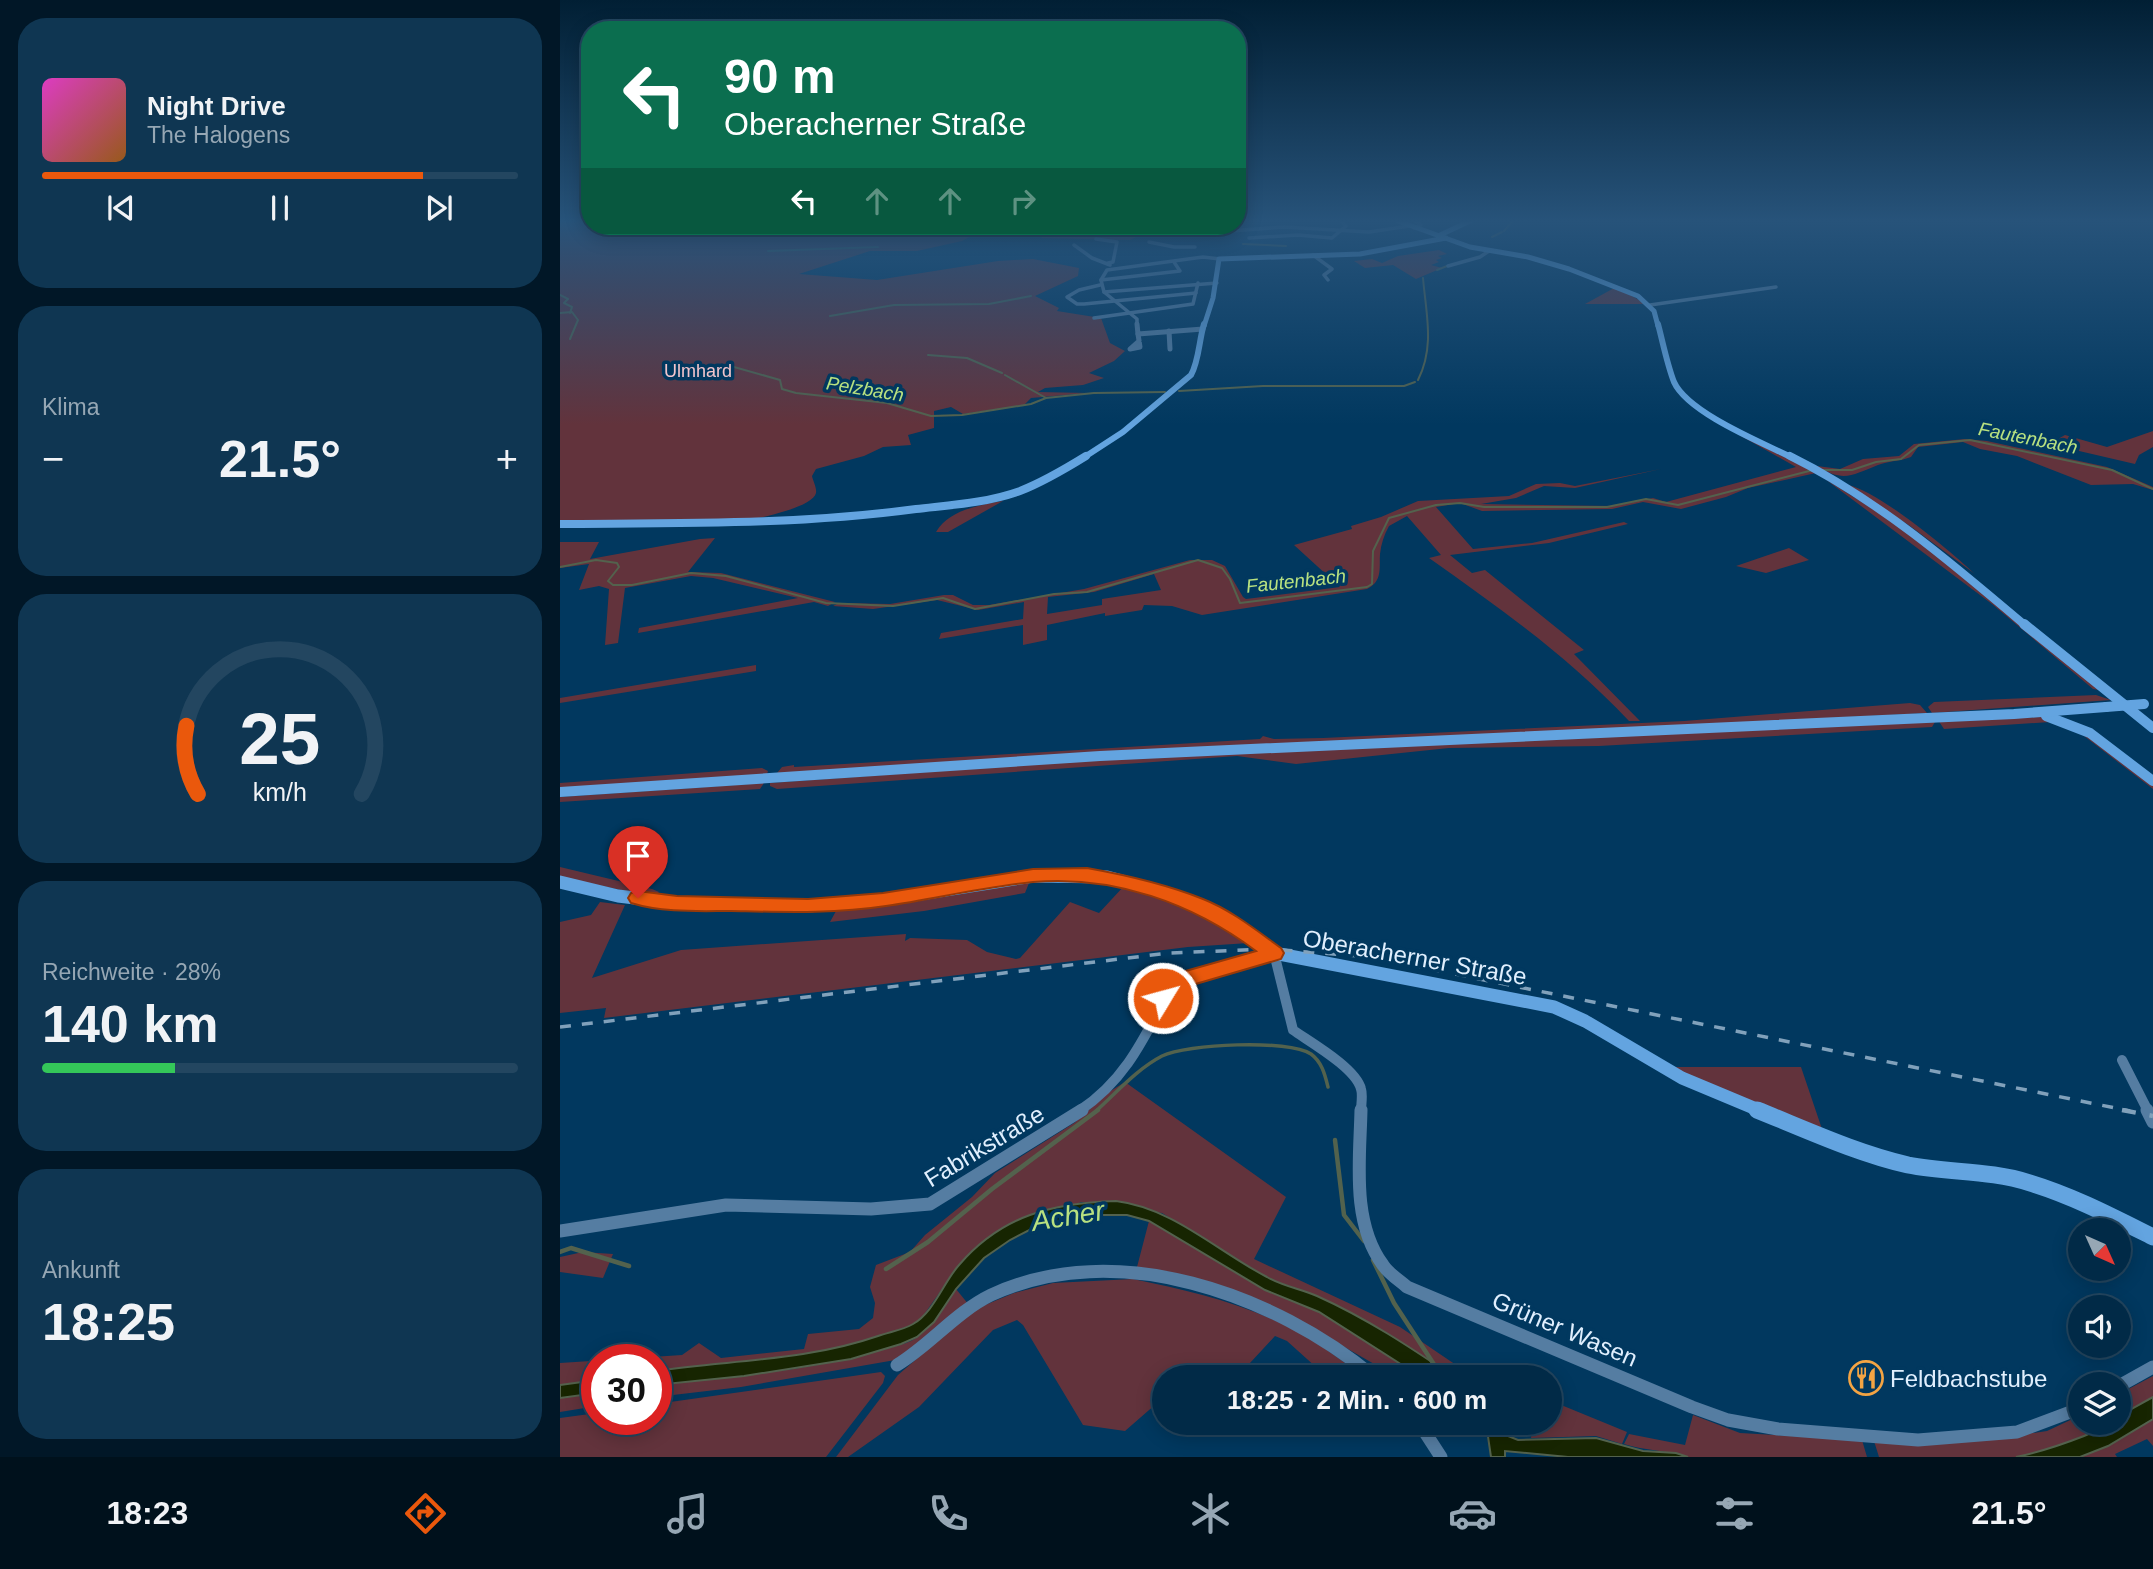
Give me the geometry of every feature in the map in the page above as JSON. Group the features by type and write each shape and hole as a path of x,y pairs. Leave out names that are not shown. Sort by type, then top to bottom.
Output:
{"main road":[{"path":"560,524 806,521 931,508 1005,496 1064,470 1133,424 1191,375 1215,289"},
{"path":"1623,289 1650,305 1675,384 1686,399 1720,422 1816,470 1873,505 1942,555 2097,686 2153,728"},
{"path":"560,792 1100,756 2014,714 2148,703"},
{"path":"2069,711 2071,723"},
{"path":"2069,711 2090,732 2153,781"},
{"path":"2014,714 2041,715 2071,723 2090,732"},
{"name":"Oberacherner Straße","path":"560,883 618,896 677,903 808,906 883,900 1033,876 1087,875 1128,882 1197,904 1233,923 1274,953 1554,1007 1585,1021 1653,1063 1691,1082 1852,1149 1910,1165 1992,1173 2031,1183 2079,1201 2153,1237"}],"street":[{"path":"1079,289 1067,297 1077,304 1196,293"},
{"path":"1103,289 1113,302 1137,319 1139,341"},
{"path":"1104,292 1135,289"},
{"path":"1094,318 1193,304 1197,289"},
{"path":"1650,305 1762,289"},
{"path":"1138,334 1203,329"},
{"path":"1169,331 1170,349"},
{"name":"Fabrikstraße","path":"560,1231 726,1205 871,1209 930,1204 987,1172 1052,1130 1090,1104 1118,1079 1130,1063 1171,987 1182,980 1274,953"},
{"name":"Grüner Wasen","path":"1274,953 1293,1030 1327,1053 1354,1077 1361,1088 1361,1187 1368,1236 1383,1265 1407,1287 1728,1420 1778,1429 1919,1440 2017,1432 2068,1413"},
{"path":"2122,1060 2153,1122"},
{"path":"897,1365 915,1355 974,1305 1013,1286 1044,1278 1097,1273 1138,1273 1207,1290 1274,1315 1317,1335 1358,1365"},
{"path":"2131,1379 2153,1367"},
{"path":"1427,1435 1441,1457"}],"green space":[{"name":"Ulmhard","path":"560,289 1050,289 1035,296 1059,308 1057,311 1101,318 1110,343 1125,351 1114,361 1089,373 1104,378 1083,385 1045,388 1038,392 1089,393 1031,398 1024,405 963,414 951,407 934,411 934,428 908,435 911,445 883,447 864,456 816,469 812,476 816,491 813,498 787,511 750,520 560,523"},
{"path":"1612,289 1620,289 1646,304 1585,304"},
{"path":"2153,431 2153,447 2139,455 2135,464 2049,444 2065,435 2107,447"},
{"path":"1734,432 1816,473 1748,488 1681,509 1643,502 1612,509 1482,511 1460,503 1436,507 1473,549 1532,543 1624,522 1628,524 1549,543 1450,555 1472,573 1485,570 1584,650 1574,654 1640,721 1629,721 1558,654 1429,558 1441,555 1407,516 1389,526 1381,547 1378,578 1367,589 1202,615 1172,606 1144,605 1142,610 1105,616 1105,613 1047,625 1047,640 1023,645 1023,625 939,639 941,633 1023,619 1024,602 978,610 937,600 873,609 833,606 839,603 890,604 944,595 953,595 973,605 989,605 1084,589 1190,560 1212,560 1225,566 1246,599 1340,587 1294,545 1352,529 1351,526 1418,501 1509,496 1536,484 1560,483 1575,486 1661,469 1575,488 1544,486 1516,498 1481,504 1614,506 1653,498 1666,502 1796,467","holes":["1154,574 1161,590 1102,599 1102,605 1047,614 1048,597 1094,592"]},
{"path":"1965,439 1987,441 2107,467 2153,487 2153,490 2133,484 2091,485 2017,456 1980,449 1963,442 1918,447 1911,457 1848,476 1834,474 1817,466 1840,469 1863,459 1899,456 1914,444"},
{"path":"1825,479 1903,528 2099,690 2093,689 1992,604"},
{"path":"1848,485 1878,498 1932,537 1975,574 1910,526"},
{"path":"1003,501 948,532 936,532 949,518 957,514"},
{"path":"715,538 688,572 721,573 835,602 828,606 814,602 638,633 639,628 798,598 713,578 691,576 625,588 618,643 605,645 609,589 599,586 579,590 589,564 560,568 560,542 599,542 590,559"},
{"path":"1789,548 1809,560 1766,573 1736,566"},
{"path":"756,665 756,671 560,703 560,698"},
{"path":"2096,695 2111,700 1932,713 1928,707 1934,702"},
{"path":"1910,703 1920,705 1927,713 777,773 782,767 794,765 1260,739 1263,736 1274,739 1323,738 1684,721"},
{"path":"2042,717 2071,724 2153,785 2153,789 2075,729 2050,722 1944,729 1938,720"},
{"path":"1935,722 1932,727 1599,746 1449,748 1296,764 1237,756 777,789 770,786 770,783 1111,759"},
{"path":"762,768 768,771 767,774 560,788 560,783"},
{"path":"764,783 760,789 560,802 560,797"},
{"path":"560,867 659,892 654,897 560,877"},
{"path":"1029,883 1025,893 924,911 830,922 836,911 907,903"},
{"path":"1124,886 1212,916 1249,943 1188,947 604,1018 606,1008 560,1013 560,922 591,915 600,902 625,905 592,978 681,950 906,934 905,941 910,938 967,940 987,952 1016,959 1020,958 1070,902 1099,913"},
{"path":"1670,1067 1801,1067 1823,1132"},
{"path":"1125,1082 1286,1197 1254,1259 1400,1327 1456,1365 1435,1365 1355,1315 1315,1295 1270,1279 1162,1213 1081,1202 959,1265 923,1316 912,1325 859,1343 796,1356 672,1369 672,1356 682,1355 699,1343 721,1358 804,1349 808,1334 859,1329 873,1318 875,1303 870,1287 876,1265 910,1252 925,1235 972,1197 995,1173 1074,1123 1109,1092"},
{"path":"1149,1221 1265,1290 1319,1312 1402,1365 1376,1365 1297,1320 1217,1288 1137,1267"},
{"path":"583,1252 613,1254 603,1278 560,1272 560,1257"},
{"path":"1133,1279 1200,1294 1245,1308 1287,1326 1348,1365 1314,1365 1287,1341 1275,1336 1248,1365 1152,1365 1152,1407 1125,1431 1083,1425 1023,1325 1017,1320 993,1330 919,1407 848,1457 836,1457 898,1375 973,1310 1014,1293 1053,1283"},
{"path":"956,1289 969,1305 901,1359 741,1387 672,1395 672,1383 797,1368 879,1351 915,1339 939,1314"},
{"path":"581,1362 581,1382 560,1385 560,1363"},
{"path":"881,1372 885,1376 883,1383 826,1457 560,1457 560,1418 581,1415 581,1435 672,1435 672,1402"},
{"path":"2153,1376 2153,1397 2131,1409 2131,1388"},
{"path":"581,1395 581,1409 560,1412 560,1398"},
{"path":"1562,1405 1627,1432 1622,1444 1596,1436 1531,1438 1531,1435 1562,1435"},
{"path":"1693,1415 1740,1433 1862,1440 1867,1457 1688,1457 1624,1444 1629,1434 1685,1445"},
{"path":"2153,1419 2153,1446 2147,1439 2115,1454 2117,1457 2080,1457 2131,1435 2131,1432"},
{"path":"2068,1421 2068,1435 2087,1435 2045,1451 2016,1457 1879,1457 1874,1441 1970,1442 2047,1431"}],"water":[{"name":"Acher","path":"1116,1201 1137,1205 1176,1221 1248,1267 1273,1280 1317,1296 1370,1323 1436,1365 1402,1365 1319,1312 1265,1290 1149,1221 1127,1215 1103,1215 1041,1224 1010,1240 984,1258 956,1289 934,1322 917,1337 901,1344 851,1359 744,1376 672,1383 672,1369 796,1355 851,1344 905,1328 927,1312 953,1272 993,1234 1030,1215 1093,1202"},
{"path":"581,1382 581,1395 560,1398 560,1385"},
{"path":"2153,1397 2153,1419 2131,1432 2131,1409"},
{"path":"1488,1435 1506,1435 1518,1440 1596,1438 1643,1451 1676,1453 1688,1457 1568,1457 1505,1451 1505,1457 1491,1457"},
{"path":"2126,1435 2080,1457 2016,1457 2034,1453 2084,1436"}],"waterway":[{"name":"Pelzbach","path":"1418,380 1428,342 1424,289"},
{"path":"560,295 568,299 564,303 572,307 570,312"},
{"path":"830,316 894,305 989,304 1031,296"},
{"path":"560,313 570,312"},
{"path":"570,312 578,320 570,339"},
{"name":"Pelzbach","path":"928,355 967,358 1002,373"},
{"name":"Pelzbach","path":"727,365 780,380 782,389 796,393 887,403 931,416 962,415 1031,404 1046,398"},
{"name":"Pelzbach","path":"1005,375 1046,398"},
{"name":"Pelzbach","path":"1179,391 1263,386 1404,386 1415,382"},
{"name":"Pelzbach","path":"1046,398 1094,393 1165,392"},
{"name":"Fautenbach","path":"1820,470 1852,470 1876,462 1901,459 1919,445 1970,440 2112,470 2153,489"},
{"name":"Fautenbach","path":"560,567 596,560 617,563 619,567 608,581 613,585 632,585 691,573 726,576 826,603 893,606 943,598 975,609 1054,594 1087,592 1198,560 1222,568 1240,603 1367,587 1372,584 1373,551 1389,518 1436,505 1460,503 1484,507 1607,507 1646,499 1678,505 1813,470"},
{"path":"1096,1111 1136,1074 1162,1056 1214,1046 1260,1045 1299,1049 1311,1054 1318,1061 1328,1087"},
{"path":"886,1269 928,1242 992,1189 1098,1110"},
{"path":"1335,1140 1344,1215 1364,1241"},
{"path":"560,1252 571,1248 629,1266"},
{"path":"1373,1260 1394,1303 1434,1365"}],"railway":[{"path":"560,1027 1169,953 1270,949 1371,957 2130,1111"},
{"path":"2122,1110 2153,1116"}],"place":[{"name":"Feldbachstube","path":"1866,1378"}],"route":[{"path":"638,898 677,903 808,906 883,900 1033,876 1087,875 1128,882 1197,904 1233,923 1254,941 1274,953 1182,980 1171,987 1163,998"}]}
